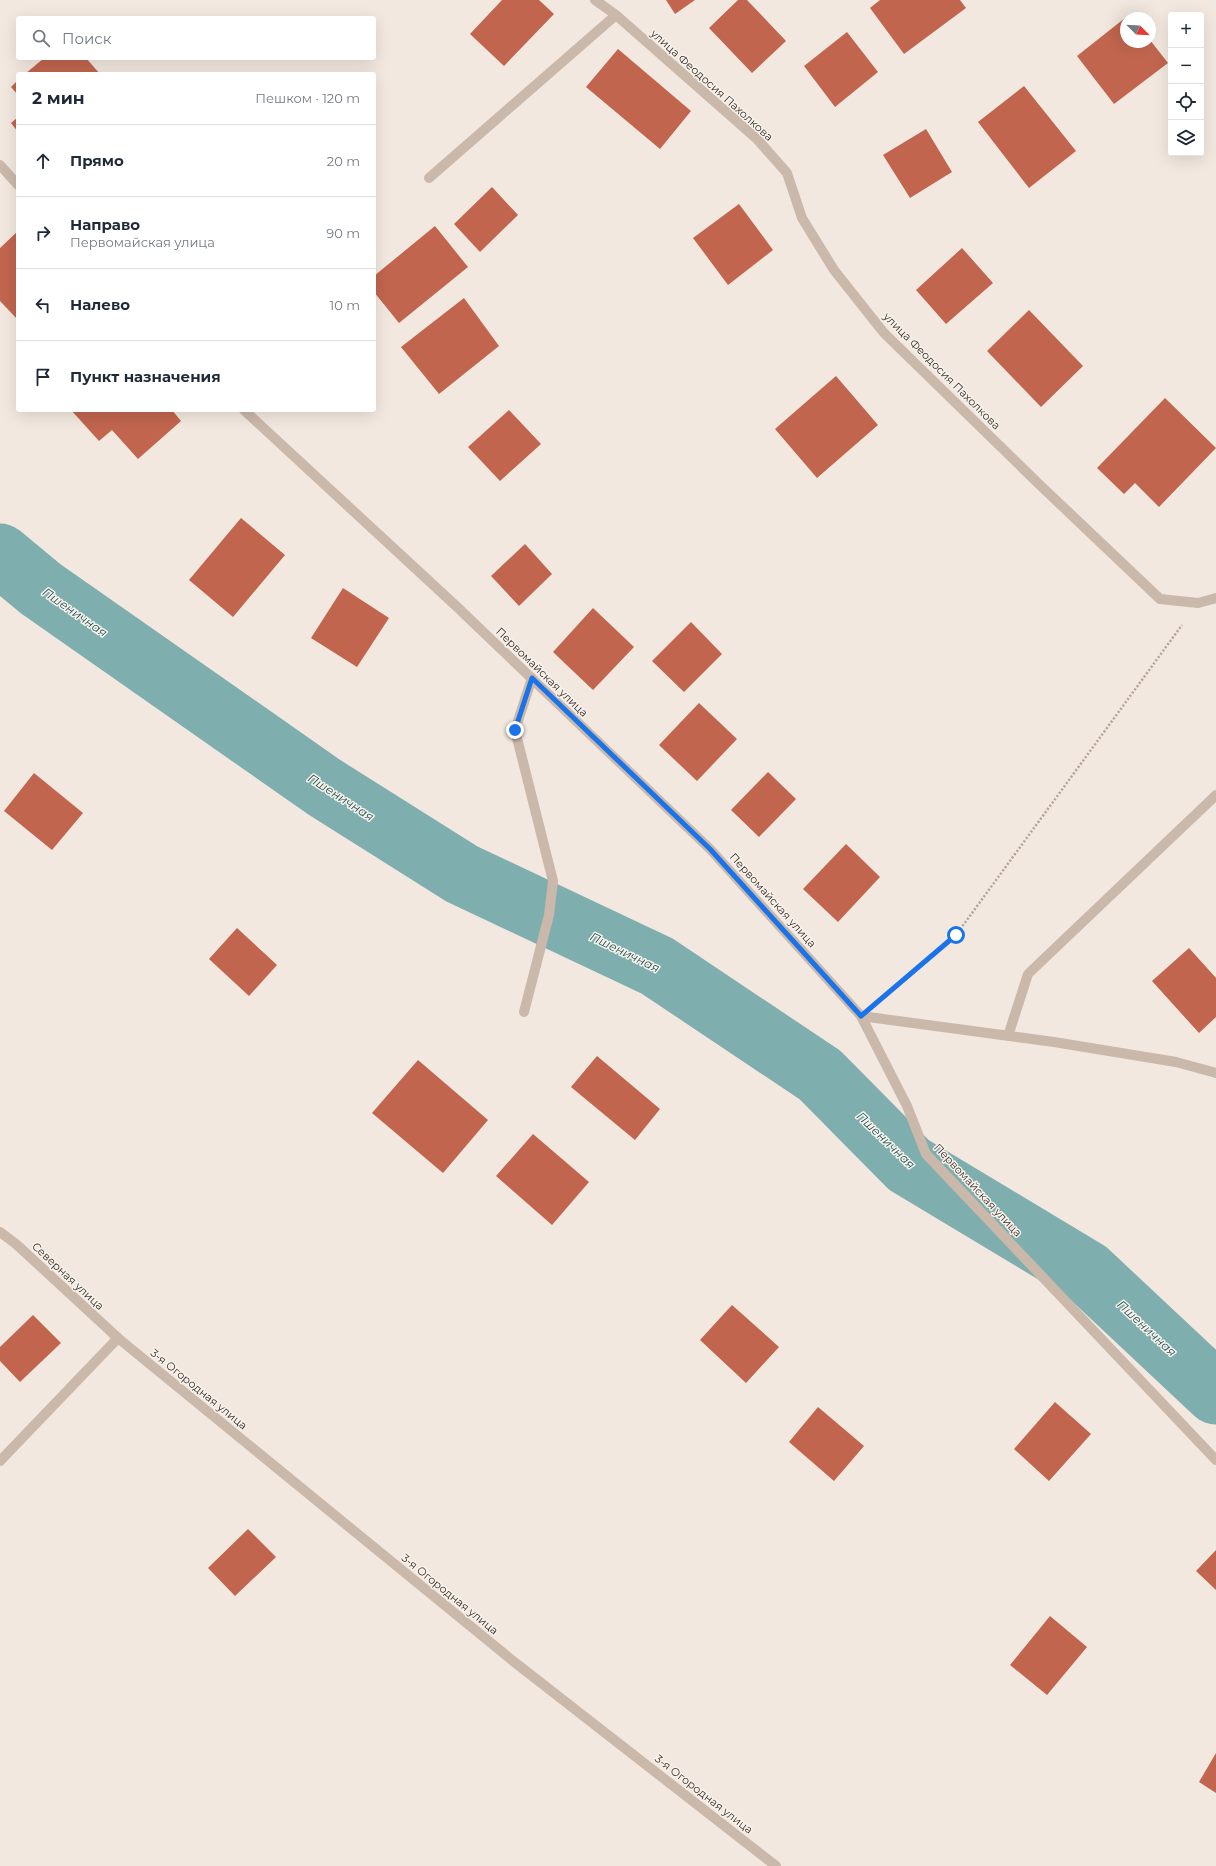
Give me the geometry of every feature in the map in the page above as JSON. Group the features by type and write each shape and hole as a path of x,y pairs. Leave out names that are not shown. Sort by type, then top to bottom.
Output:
{"street":[{"name":"улица Феодосия Пахолкова","path":"595,0 616,15 757,138 787,173 802,218 834,270 884,333 1160,599 1198,603 1216,598"},
{"path":"429,178 616,15"},
{"path":"0,165 16,183"},
{"name":"Первомайская улица","path":"246,412 532,678 710,849 861,1016 907,1106 926,1154 1216,1460"},
{"path":"524,1012 549,915 553,881 515,730 532,678"},
{"path":"1008,1036 1028,974 1216,795"},
{"path":"861,1016 1008,1036 1176,1062 1216,1073"},
{"name":"Северная улица","path":"0,1232 16,1244 115,1336"},
{"path":"0,1461 115,1336"},
{"name":"3-я Огородная улица","path":"115,1336 513,1661 776,1866"}],"path":[{"path":"861,1016 956,935 1198,603"}],"building":[{"path":"502,0 539,0 554,14 504,66 470,34"},
{"path":"666,0 695,0 675,14"},
{"path":"738,0 747,0 786,41 752,73 709,28"},
{"path":"880,0 960,0 966,8 904,54 870,8"},
{"path":"1120,22 1120,48 1156,48 1168,63 1114,104 1077,56"},
{"path":"847,32 878,72 835,107 804,66"},
{"path":"618,49 691,111 660,149 586,87"},
{"path":"42,60 88,60 98,72 27,72"},
{"path":"16,82 16,93 11,87"},
{"path":"1024,86 1076,151 1029,188 978,122"},
{"path":"16,119 16,129 11,123"},
{"path":"926,129 952,172 910,198 883,155"},
{"path":"492,187 518,215 480,252 454,224"},
{"path":"739,204 773,250 728,285 693,238"},
{"path":"435,226 468,267 399,323 376,294 376,274"},
{"path":"16,233 16,318 0,301 0,248"},
{"path":"962,248 993,283 946,324 916,290"},
{"path":"464,298 499,346 439,394 401,347"},
{"path":"1029,310 1083,366 1041,407 987,351"},
{"path":"836,376 878,425 817,478 775,429"},
{"path":"1165,398 1216,448 1159,507 1135,483 1124,494 1097,468"},
{"path":"509,410 541,444 500,481 468,447"},
{"path":"73,412 174,412 181,421 138,459 112,430 99,441"},
{"path":"241,518 285,555 233,617 189,580"},
{"path":"525,544 552,574 519,606 491,576"},
{"path":"343,588 389,618 357,667 311,638"},
{"path":"593,608 634,647 593,690 553,652"},
{"path":"691,622 722,654 684,692 652,661"},
{"path":"699,703 737,739 697,781 659,745"},
{"path":"768,772 796,799 759,837 731,810"},
{"path":"34,773 83,813 52,850 4,811"},
{"path":"846,844 880,877 838,922 803,889"},
{"path":"237,928 277,965 249,996 209,959"},
{"path":"1189,948 1216,978 1216,1017 1199,1033 1152,981"},
{"path":"597,1056 660,1109 635,1140 571,1087"},
{"path":"418,1060 488,1120 443,1173 372,1113"},
{"path":"533,1134 589,1182 552,1225 496,1176"},
{"path":"732,1305 779,1347 746,1383 700,1340"},
{"path":"33,1315 61,1343 20,1382 0,1361 0,1347"},
{"path":"1055,1402 1091,1434 1049,1481 1014,1449"},
{"path":"818,1407 864,1446 834,1481 789,1442"},
{"path":"248,1529 276,1557 235,1596 208,1568"},
{"path":"1216,1550 1216,1590 1196,1571"},
{"path":"1050,1616 1087,1647 1047,1695 1010,1665"},
{"path":"1216,1753 1216,1793 1199,1782"}],"waterway":[{"name":"Пшеничная","path":"0,555 41,589 324,787 462,874 657,966 820,1075 909,1165 1087,1272 1216,1393"}],"route":[{"path":"515,730 532,678 710,849 861,1016 956,935"}]}
